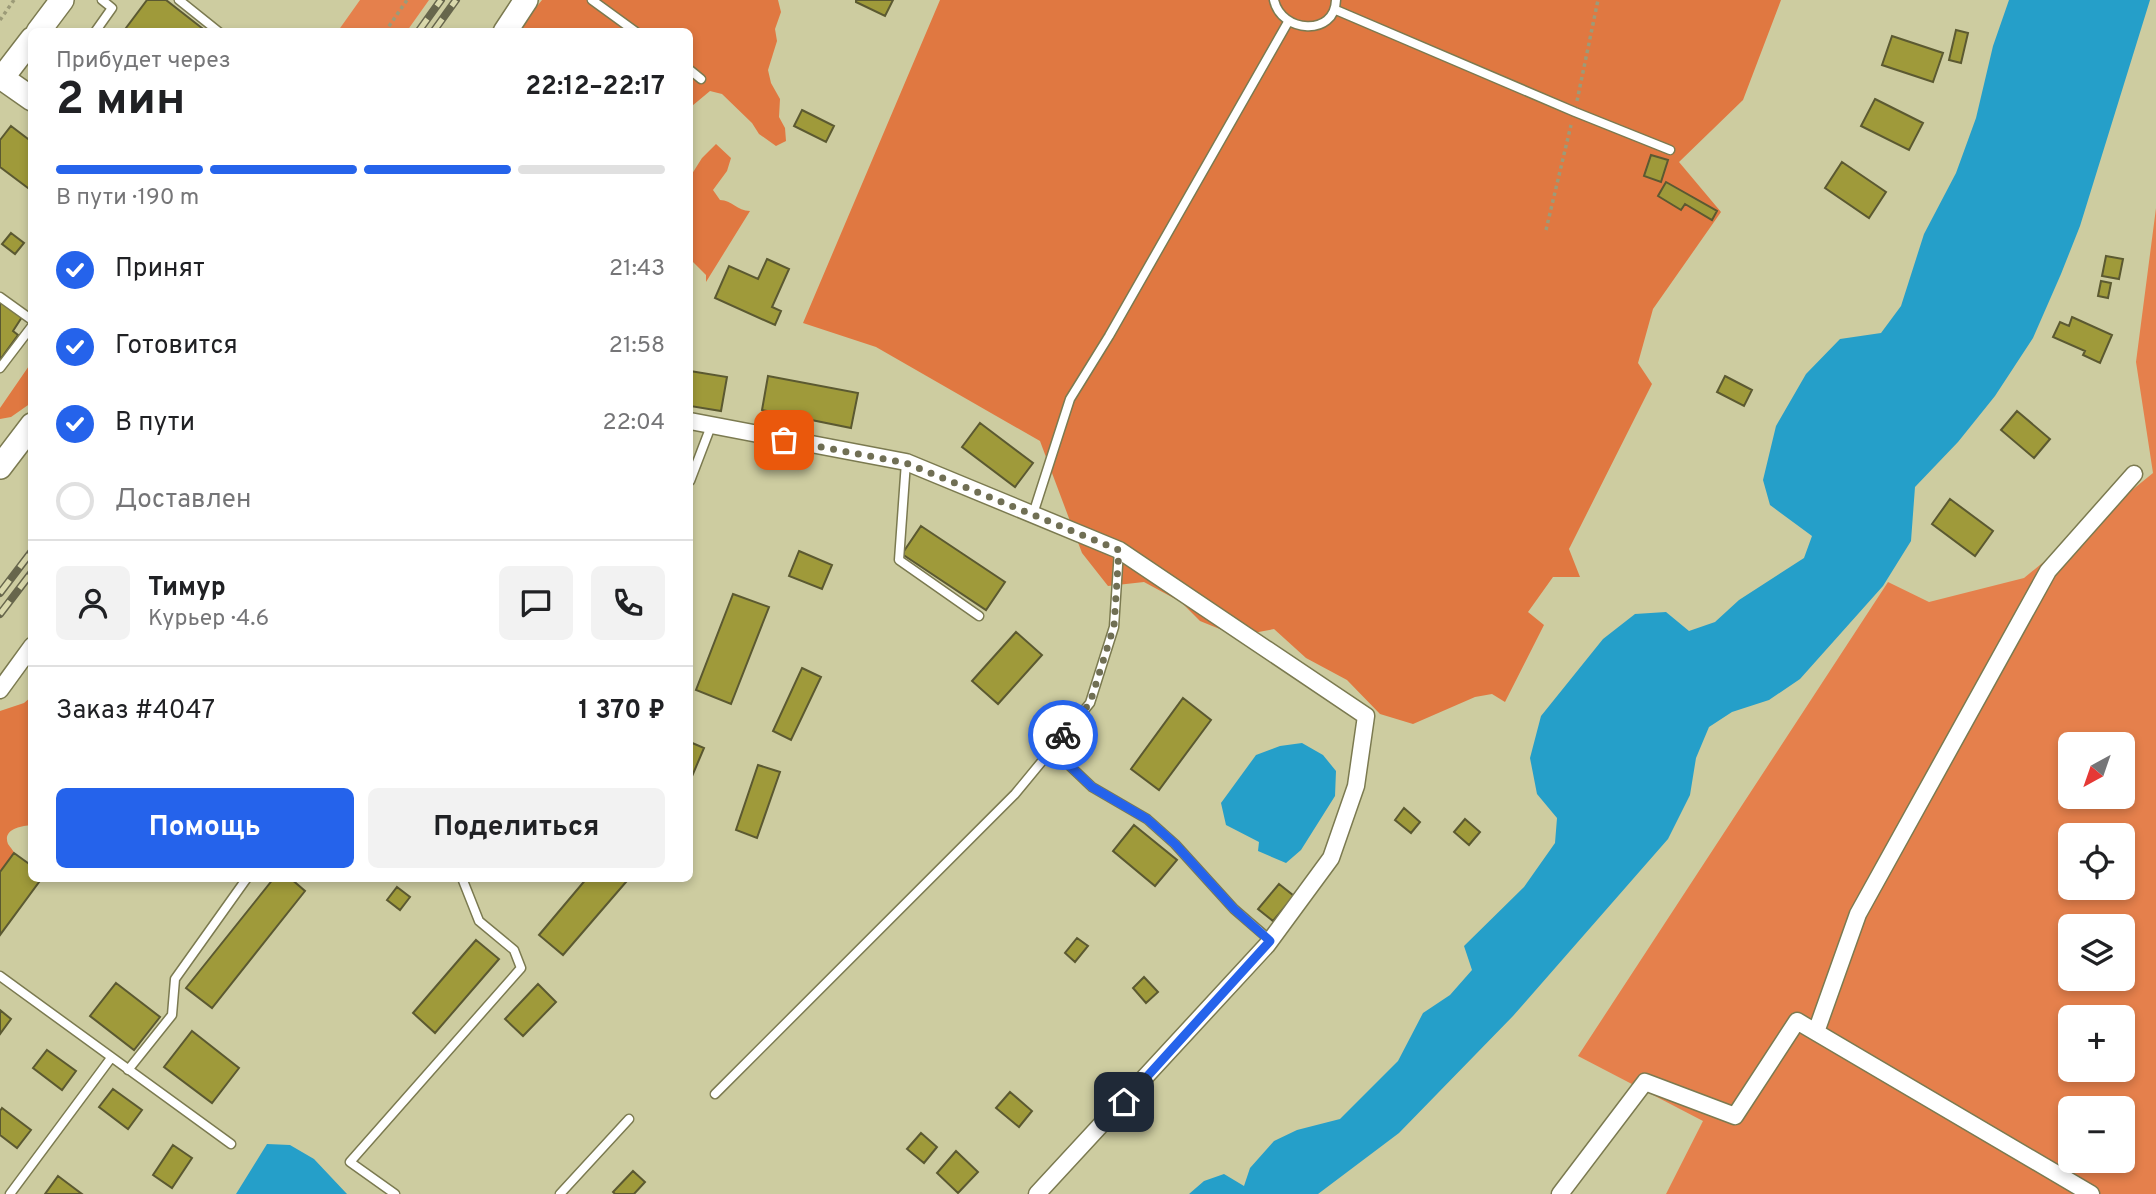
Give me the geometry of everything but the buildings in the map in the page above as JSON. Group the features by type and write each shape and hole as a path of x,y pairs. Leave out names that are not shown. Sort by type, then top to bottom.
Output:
{"street":[{"path":"41,28 62,0"},
{"path":"508,28 526,0"},
{"path":"28,44 1,79 28,96"},
{"path":"693,422 906,463 1119,550 1366,716 1356,786 1331,858 1270,941 1037,1194"},
{"path":"0,467 28,430"},
{"path":"1816,1032 1858,914 2048,571 2134,474"},
{"path":"0,690 28,657"},
{"path":"1560,1194 1645,1082 1735,1116 1797,1021 2091,1194"}],"lane":[{"path":"103,0 112,8"},
{"path":"98,28 119,0"},
{"path":"179,0 214,28"},
{"path":"592,0 630,28"},
{"path":"1274,0 1280,15 1288,22 1309,28 1329,19 1336,5 1575,112 1670,150"},
{"path":"1033,514 1070,398 1109,336 1288,22"},
{"path":"693,72 701,79"},
{"path":"0,297 28,317"},
{"path":"0,368 28,331"},
{"path":"693,473 711,426"},
{"path":"906,463 899,560 979,615"},
{"path":"715,1094 1015,794 1090,703 1114,626 1119,550"},
{"path":"1052,749 1092,787 1147,819 1175,844 1234,909 1270,941"},
{"path":"128,1070 172,1015 175,979 244,882"},
{"path":"395,1194 350,1162 521,968 514,950 479,921 464,882"},
{"path":"0,976 231,1144"},
{"path":"10,1194 111,1058"},
{"path":"561,1194 629,1119"}],"path":[{"path":"0,20 14,0"},
{"path":"388,28 407,0"}],"shaded area":[{"path":"360,0 429,0 409,28 340,28"},
{"path":"542,0 778,0 781,12 775,29 777,41 768,70 771,83 780,99 779,117 785,128 786,141 776,146 759,134 752,123 722,94 710,91 693,105 693,28 511,28"},
{"path":"940,0 1781,0 1743,100 1679,162 1721,212 1653,309 1638,363 1652,384 1569,549 1580,577 1553,577 1528,612 1544,625 1505,702 1492,694 1475,697 1413,724 1380,714 1347,680 1306,658 1274,629 1237,636 1200,621 1181,602 1144,582 1108,586 1082,553 1040,441 876,347 803,323"},
{"path":"716,144 731,158 727,171 713,190 720,200 750,211 706,282 706,275 693,262 693,172"},
{"path":"2156,208 2156,1194 1666,1194 1703,1121 1578,1056 1888,582 1929,602 2024,578 2153,473 2136,362"},
{"path":"28,367 28,405 11,417 0,419 0,408"},
{"path":"28,700 28,825 14,829 8,835 8,844 14,853 0,872 0,711"}],"water":[{"path":"2009,0 2150,0 2080,226 2033,338 1995,396 1958,442 1915,487 1911,541 1883,586 1800,679 1769,700 1732,712 1709,727 1696,758 1690,795 1668,839 1513,1016 1399,1133 1318,1194 1189,1194 1204,1181 1224,1174 1244,1186 1250,1168 1274,1141 1297,1130 1340,1119 1398,1061 1423,1013 1450,995 1472,970 1464,946 1524,887 1555,843 1557,818 1537,794 1530,758 1541,716 1603,639 1635,614 1666,612 1689,631 1715,622 1739,600 1804,558 1812,536 1770,505 1763,480 1776,426 1806,374 1840,339 1881,333 1901,306 1924,234 1956,173 1976,118 1993,46"},
{"path":"1302,743 1323,755 1336,771 1335,796 1301,850 1286,863 1258,851 1259,842 1226,825 1221,803 1256,755 1280,746"},
{"path":"267,1144 290,1145 314,1159 347,1194 236,1194"}],"railway":[{"path":"421,28 441,0"},
{"path":"436,28 456,0"},
{"path":"0,593 28,556"},
{"path":"0,614 28,577"}],"way so far":[{"path":"784,440 906,463 1119,550 1114,626 1090,703 1063,735"}],"route":[{"path":"1063,735 1052,749 1092,787 1147,819 1175,844 1234,909 1270,941 1124,1102"}]}
